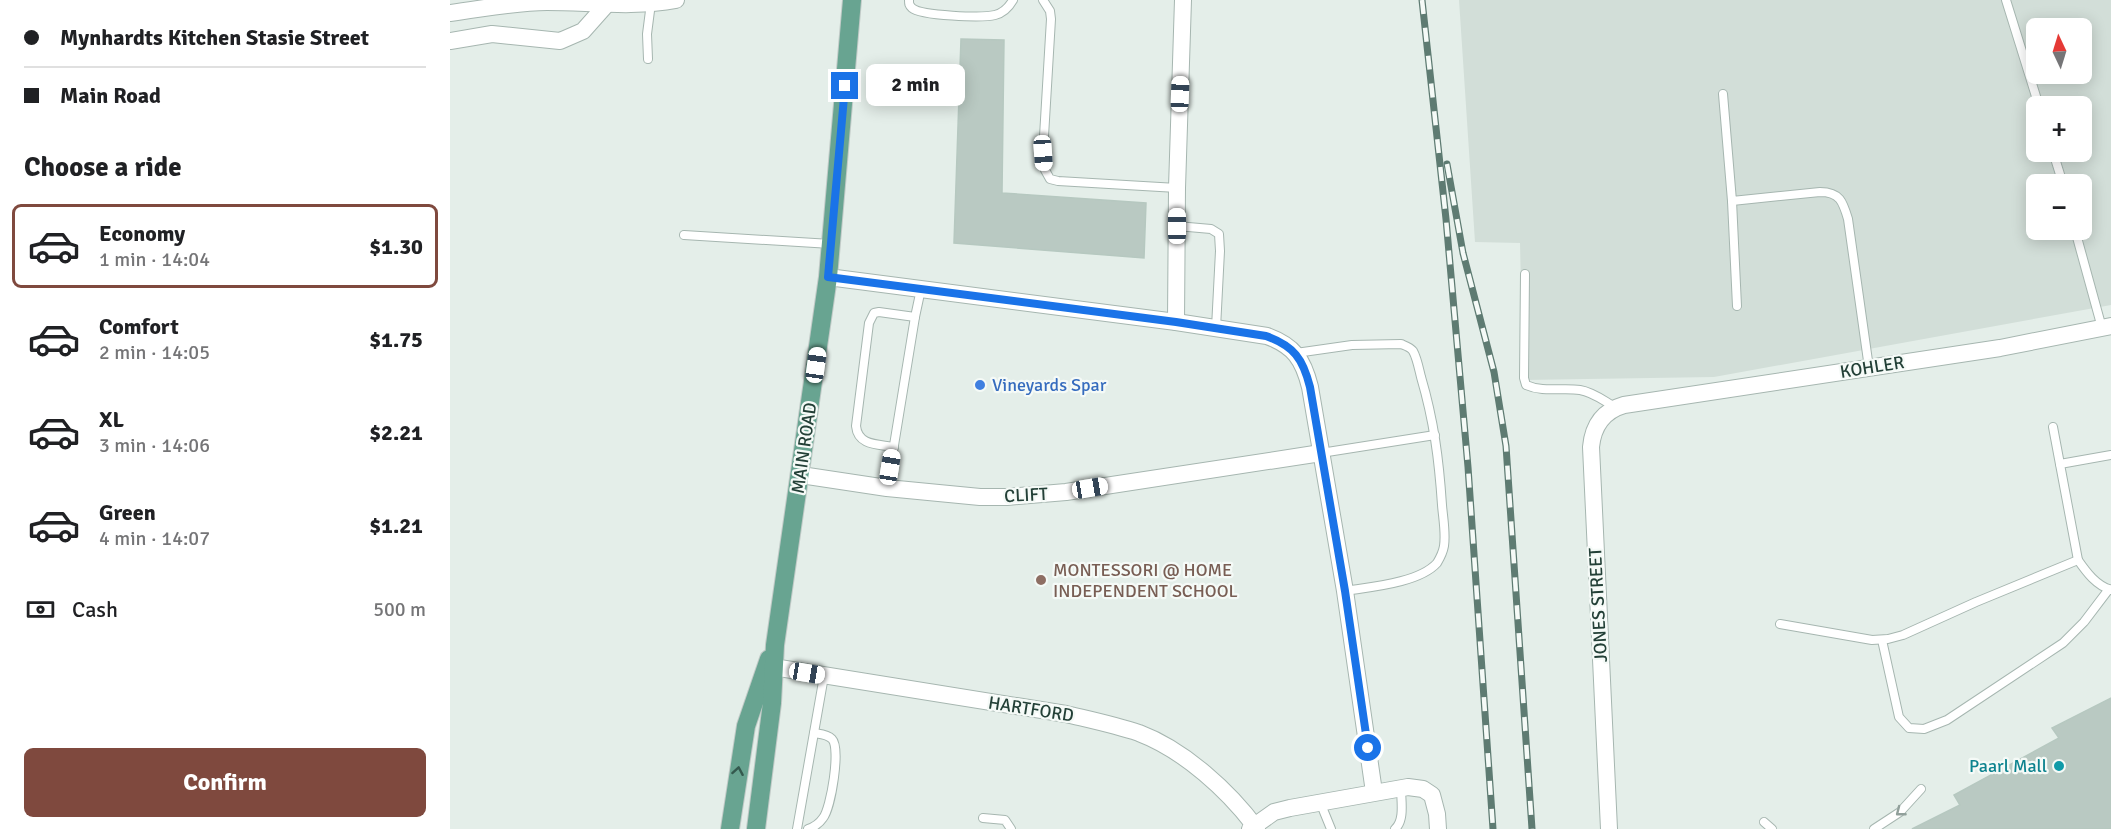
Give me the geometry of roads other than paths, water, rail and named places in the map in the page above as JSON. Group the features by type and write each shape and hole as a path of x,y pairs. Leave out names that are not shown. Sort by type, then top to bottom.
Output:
{"main road":[{"name":"MAIN ROAD","path":"756,829 772,703 771,667 801,476 828,277 852,0"},
{"name":"MAIN ROAD","path":"730,829 746,726 771,667"}],"street":[{"path":"450,13 544,2 607,4 676,0"},
{"path":"1176,322 1177,188 1183,0"},
{"path":"450,41 492,34 560,41 583,31 607,4"},
{"path":"828,277 1176,322 1266,336 1280,341 1296,353 1306,369 1310,387 1345,591 1374,792"},
{"name":"KOHLER","path":"1615,407 2009,347 2106,327"},
{"name":"JONES STREET","path":"1609,829 1591,447 1595,428 1607,412 1615,407"},
{"name":"CLIFT","path":"801,476 887,488 980,496 1036,495 1321,453"},
{"name":"HARTFORD","path":"771,667 1066,714 1140,734 1161,744 1212,780 1254,828"},
{"path":"1254,828 1274,812 1374,792 1415,787 1432,795 1438,829"}],"lane":[{"path":"909,0 913,9 920,12 986,16 1001,12 1013,0"},
{"path":"1042,0 1050,11 1051,19 1043,153 1045,170 1050,179 1058,182 1177,188"},
{"path":"2006,0 2036,96"},
{"path":"648,59 647,33 651,2"},
{"path":"1724,94 1737,306"},
{"path":"1732,201 1820,192 1833,193 1842,200 1848,219 1869,368"},
{"path":"1177,226 1211,229 1219,234 1216,328"},
{"path":"684,235 831,244"},
{"path":"2078,240 2106,327"},
{"path":"1525,274 1524,381 1526,385 1544,390 1581,390 1615,407"},
{"path":"887,488 921,289"},
{"path":"894,447 865,442 857,434 869,323 874,313 879,312 915,317"},
{"path":"1296,353 1352,345 1401,344 1408,346 1415,355 1439,453 1444,539 1442,554 1438,562 1417,575 1389,584 1345,591"},
{"path":"1882,640 1899,717 1909,728 1923,729 1947,720 2063,643 2110,590 2090,576 2078,560 2053,427"},
{"path":"1321,453 1435,435"},
{"path":"2060,464 2111,455"},
{"path":"1780,624 1882,640 1903,635 2078,560"},
{"path":"797,829 824,676"},
{"path":"808,829 823,819 828,809 836,751 833,740 828,736 814,733"},
{"path":"1395,829 1401,822 1401,788"},
{"path":"1874,829 1900,812 1921,789"},
{"path":"1319,802 1331,829"},
{"path":"983,818 1005,820 1011,829"},
{"path":"1764,822 1772,829"}],"railway":[{"path":"1422,0 1446,219 1468,467 1493,829"},
{"path":"1447,164 1463,253 1494,372 1506,446 1532,829"}],"place":[{"name":"Vineyards Spar","path":"980,385"},
{"name":"MONTESSORI @ HOME INDEPENDENT SCHOOL","path":"1041,580"},
{"name":"Paarl Mall","path":"2059,766"}]}
